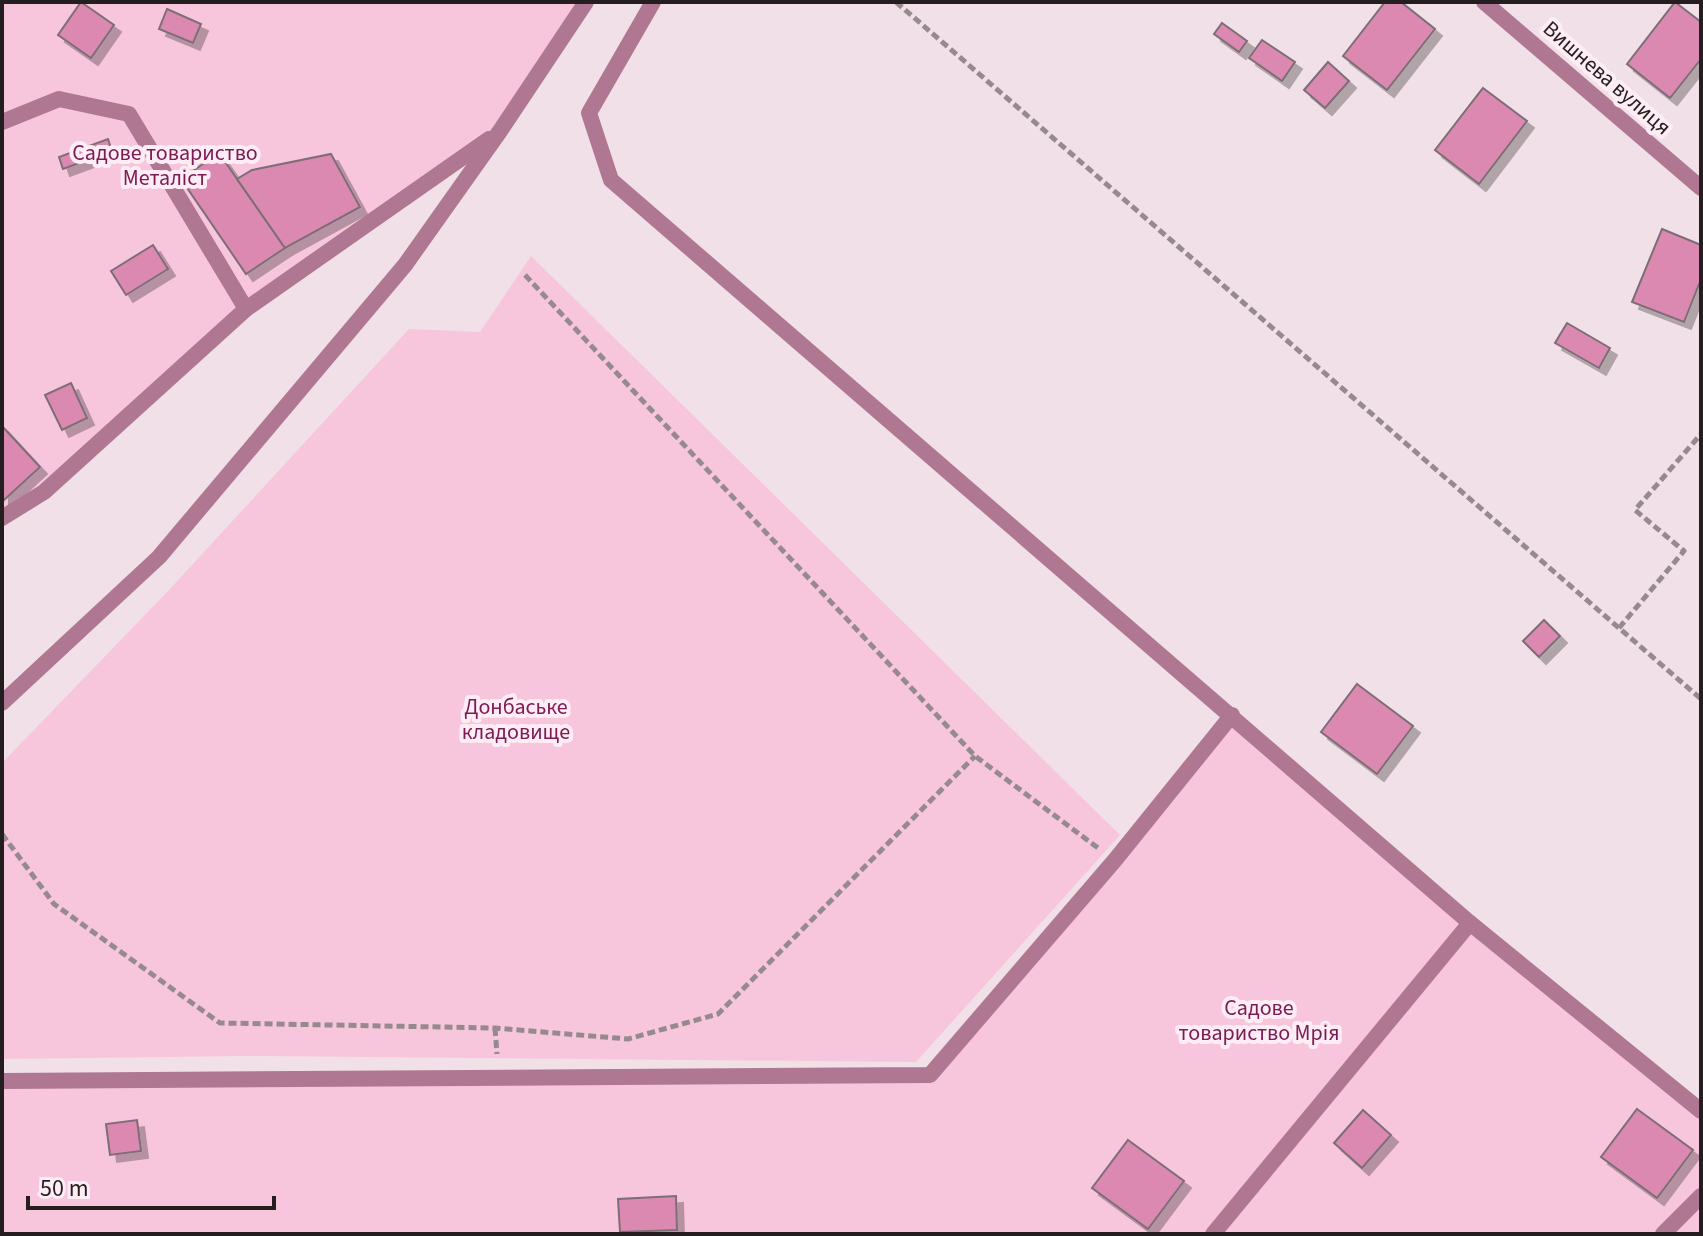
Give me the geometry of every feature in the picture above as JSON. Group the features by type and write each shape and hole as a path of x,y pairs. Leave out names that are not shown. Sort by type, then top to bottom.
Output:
{"street":[{"path":"653,2 589,113 611,180 1470,923 1701,1111"},
{"name":"Вишнева вулиця","path":"1484,2 1701,188"},
{"path":"2,703 159,557 405,265 500,131 578,4"},
{"path":"2,122 59,99 129,114 246,309"},
{"path":"2,518 44,492 246,309 500,131"},
{"path":"2,1081 930,1075 1115,860 1232,715"},
{"path":"1213,1234 1470,923"},
{"path":"1663,1234 1701,1196"}],"path":[{"path":"896,2 1701,699"},
{"path":"525,275 975,756 1115,860"},
{"path":"1619,628 1684,551 1635,510 1701,434"},
{"path":"2,834 54,904 220,1023 495,1028 628,1039 718,1014 975,756"}],"green space":[{"name":"Садове товариство Металіст","path":"2,2 586,2 500,131 246,309 2,518"},
{"name":"Донбаське кладовище","path":"531,256 1120,835 916,1062 247,1056 2,1059 2,763 169,590 409,329 480,332"},
{"name":"Садове товариство Мрія","path":"1232,715 1701,1111 1701,1234 2,1234 2,1081 930,1075"}],"building":[{"path":"81,2 114,25 91,58 58,35"},
{"path":"1385,2 1401,2 1435,29 1387,90 1343,56"},
{"path":"1675,2 1701,22 1701,59 1670,98 1627,64"},
{"path":"167,9 201,24 193,43 159,29"},
{"path":"1222,23 1247,41 1239,52 1214,34"},
{"path":"1262,40 1295,62 1282,81 1249,58"},
{"path":"1328,62 1349,81 1325,108 1304,90"},
{"path":"1483,88 1527,121 1479,184 1435,150"},
{"path":"108,139 112,151 63,169 59,157"},
{"path":"219,153 285,248 246,274 181,179"},
{"path":"331,154 360,207 285,248 237,179 252,170"},
{"path":"1662,229 1701,245 1701,279 1684,322 1632,302"},
{"path":"153,245 168,269 126,295 111,271"},
{"path":"1567,323 1610,348 1599,368 1555,343"},
{"path":"71,383 87,418 62,430 45,395"},
{"path":"2,426 40,467 4,500 2,498"},
{"path":"1544,620 1560,636 1539,657 1523,641"},
{"path":"1357,684 1413,726 1377,774 1321,732"},
{"path":"1637,1109 1693,1150 1657,1198 1601,1157"},
{"path":"1363,1110 1391,1135 1362,1168 1334,1143"},
{"path":"137,1120 141,1151 110,1155 106,1124"},
{"path":"1128,1140 1184,1181 1148,1229 1092,1188"},
{"path":"676,1196 677,1230 620,1232 618,1199"}]}
